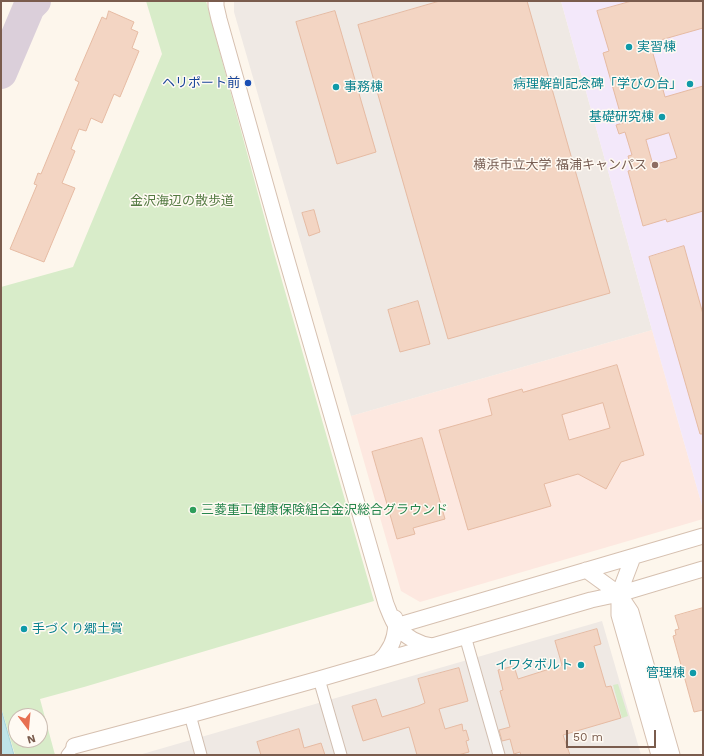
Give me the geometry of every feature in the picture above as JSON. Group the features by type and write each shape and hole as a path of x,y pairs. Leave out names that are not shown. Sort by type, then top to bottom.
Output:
{"street":[{"path":"216,1 219,19 280,236 386,604 396,626 415,642 432,646"},
{"path":"223,1 225,18 393,602 396,626 392,643 388,652 378,662"},
{"path":"396,626 703,536"},
{"path":"633,556 619,594 619,615 659,755"},
{"path":"71,750 703,569"},
{"path":"586,570 619,594 631,612 672,755"},
{"path":"465,636 499,755"},
{"path":"319,679 341,755"},
{"path":"190,715 201,755"}],"shaded area":[{"path":"234,1 561,1 652,330 351,416 234,12"},
{"name":"横浜市立大学 福浦キャンパス","path":"561,1 703,1 703,509 652,330"},
{"path":"652,330 703,509 703,519 420,602 401,591 351,416"},
{"path":"602,621 641,755 139,755"}],"green space":[{"name":"三菱重工健康保険組合金沢総合グラウンド","path":"146,1 206,1 274,253 374,601 40,699 42,708 8,708 8,731 1,707 1,287 73,267 162,54"},
{"path":"618,684 628,716 622,718 613,685"},
{"name":"三菱重工健康保険組合金沢総合グラウンド","path":"48,729 55,755 15,755 13,748 48,748"}],"water":[{"path":"1,709 8,734 8,748 12,748 14,755 1,755"}],"building":[{"path":"440,1 527,1 610,293 448,339 358,25"},
{"path":"632,1 703,1 703,28 650,43 665,97 703,86 703,211 667,222 666,219 643,226 628,171 632,170 628,156 632,155 625,132 619,134 616,125 623,123 603,53 609,51 597,11","holes":["669,133 677,158 653,165 646,140"]},
{"path":"109,11 134,22 131,29 138,32 132,48 139,51 120,97 114,94 102,123 91,118 86,131 79,129 71,149 75,151 62,183 75,188 44,262 10,249 37,185 34,184 38,173 41,174 79,82 75,80 102,17 106,19"},
{"name":"事務棟","path":"335,11 376,152 337,164 296,22"},
{"path":"314,210 320,232 309,236 302,213"},
{"path":"684,246 703,314 703,434 700,434 649,257"},
{"path":"418,301 430,344 400,352 388,310"},
{"path":"617,365 644,455 621,462 606,489 578,474 544,484 551,506 468,530 439,430 492,415 488,399 522,389 523,392","holes":["603,403 610,428 569,440 562,415"]},
{"path":"422,438 445,519 413,528 415,534 397,539 372,452"},
{"name":"管理棟","path":"703,608 703,710 694,712 673,636 676,635 675,630 679,629 675,616"},
{"path":"597,629 601,644 594,646 606,687 611,686 621,718 563,735 570,755 521,755 520,752 514,754 510,739 502,741 499,730 510,727 500,691 503,690 498,670 514,666 518,679 562,665 555,641"},
{"path":"459,668 468,701 439,709 445,729 462,724 463,731 466,730 469,740 466,741 469,752 458,755 417,755 409,727 363,741 352,706 376,699 382,717 418,706 425,703 418,679"},
{"path":"299,729 304,748 321,743 325,755 261,755 257,742"}],"taxiway":[{"path":"1,73 29,7 35,1"}],"place":[{"name":"実習棟","path":"629,47"},
{"name":"ヘリポート前","path":"248,83"},
{"name":"病理解剖記念碑「学びの台」","path":"690,84"},
{"name":"事務棟","path":"336,87"},
{"name":"基礎研究棟","path":"662,117"},
{"name":"横浜市立大学 福浦キャンパス","path":"655,165"},
{"name":"三菱重工健康保険組合金沢総合グラウンド","path":"193,510"},
{"name":"手づくり郷土賞","path":"24,629"},
{"name":"イワタボルト","path":"581,665"},
{"name":"管理棟","path":"693,673"}],"park label":[{"name":"金沢海辺の散歩道","path":"182,201"}]}
